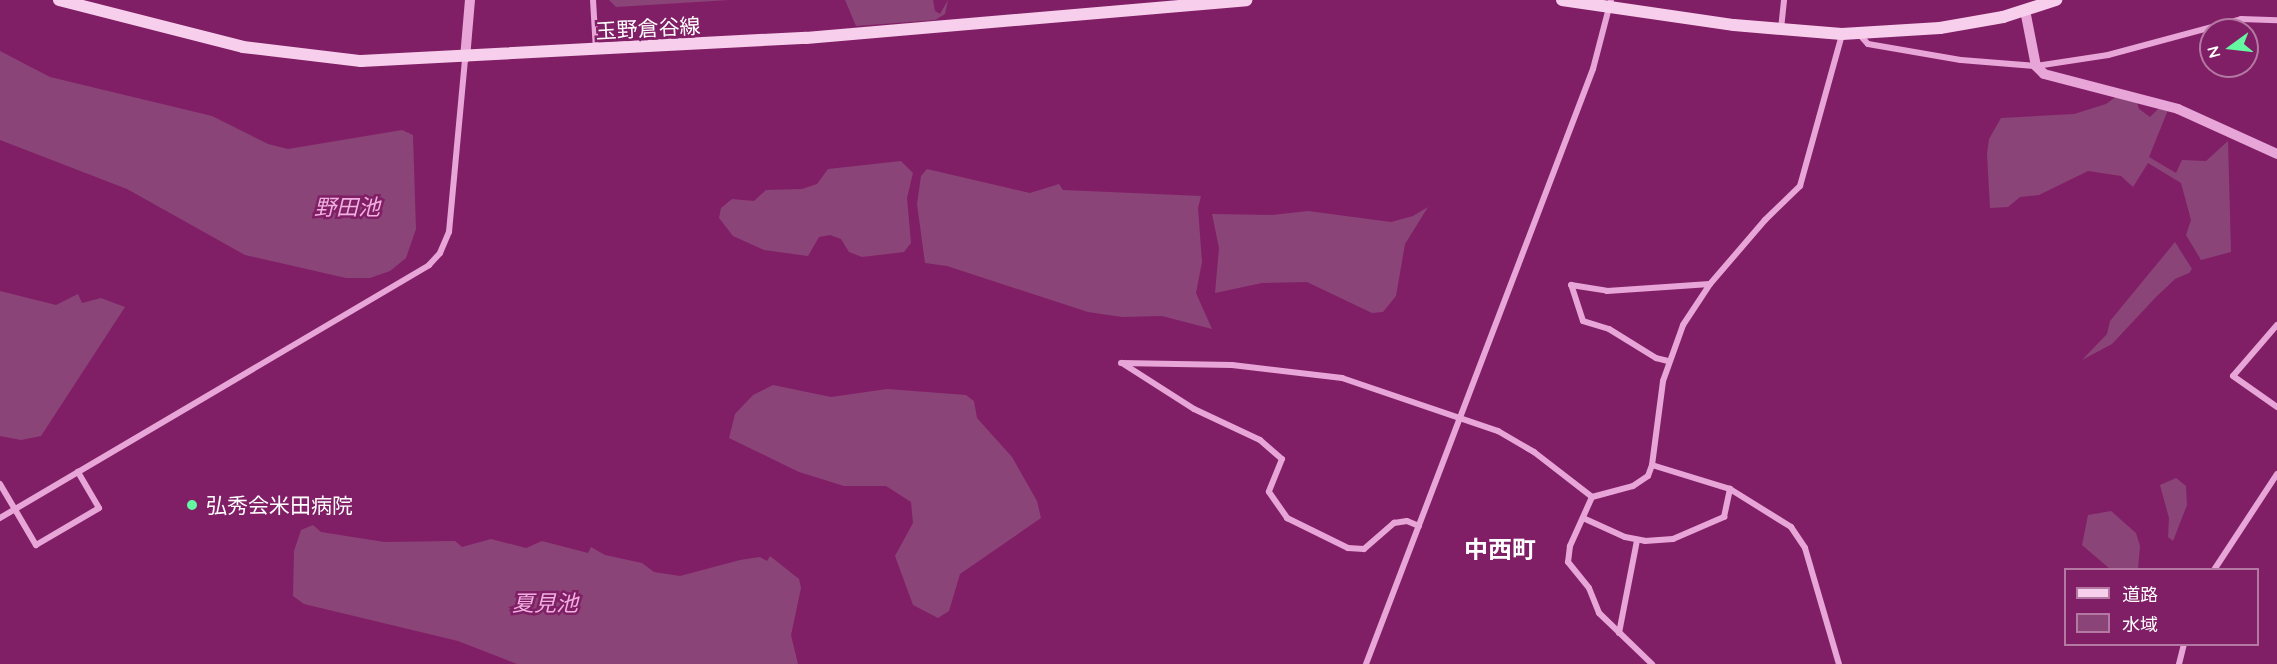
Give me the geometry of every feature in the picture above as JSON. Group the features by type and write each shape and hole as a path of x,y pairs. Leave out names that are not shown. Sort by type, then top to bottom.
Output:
{"main road":[{"name":"玉野倉谷線","path":"59,0 243,47 298,56 361,61 465,58 806,38 1246,0"},
{"path":"1562,0 1611,3 1781,30 1842,34 1940,28 2023,5 2056,0"}],"street":[{"path":"0,518 429,265 440,253 449,232 470,0"},
{"path":"593,0 596,51"},
{"path":"1781,30 1784,0"},
{"path":"1366,664 1593,69 1611,3"},
{"path":"2023,5 2036,66 2057,79 2178,109 2277,154"},
{"path":"1859,34 1868,44 1961,60 2036,66 2108,55 2241,19 2277,20"},
{"path":"1592,497 1633,486 1648,476 1652,465 1668,361 1683,324 1710,284 1765,220 1800,186 1842,34"},
{"path":"1668,361 1656,358 1609,329 1583,321 1571,285 1607,291 1710,284"},
{"path":"2277,325 2233,376 2277,407"},
{"path":"1419,526 1407,521 1394,523 1364,549 1348,548 1287,518 1269,492 1281,459 1260,440 1194,409 1121,363 1232,365 1342,378 1498,431 1534,452 1592,497"},
{"path":"1652,465 1730,489 1766,509 1799,536 1839,664"},
{"path":"0,484 36,545 99,508 78,472"},
{"path":"2215,568 2277,474"},
{"path":"1583,519 1637,540 1673,539 1724,517 1730,489"},
{"path":"1592,497 1570,546 1568,562 1589,588 1599,613 1652,664"},
{"path":"1619,633 1637,540"},
{"path":"2179,664 2184,646"}],"water":[{"path":"609,0 729,0 616,7"},
{"path":"845,0 933,0 935,11 940,14 948,0 945,14 935,20 856,26"},
{"name":"野田池","path":"0,51 50,77 212,116 268,144 288,149 402,130 413,135 416,229 406,258 390,271 370,278 346,278 245,255 127,189 0,140"},
{"path":"2117,96 2136,100 2139,109 2150,117 2160,107 2168,110 2149,157 2176,173 2182,160 2206,161 2228,141 2231,252 2201,260 2186,235 2191,220 2181,183 2148,163 2133,187 2121,176 2088,171 2039,195 2020,197 2008,207 1990,208 1987,154 1989,139 2001,118 2074,114 2106,104"},
{"path":"901,161 913,173 907,198 911,243 904,252 862,257 849,252 841,239 830,235 819,237 808,256 764,250 733,236 719,218 721,208 732,199 754,201 766,190 802,189 817,184 828,169"},
{"path":"927,169 1030,193 1059,184 1063,190 1201,196 1198,208 1202,262 1196,293 1212,329 1162,316 1122,317 1088,312 947,266 925,263 917,204 921,176"},
{"path":"1428,207 1405,244 1396,296 1383,312 1372,313 1307,282 1262,283 1215,293 1219,248 1212,214 1272,215 1308,211 1391,222 1413,216"},
{"path":"2175,242 2192,269 2189,273 2175,279 2112,344 2082,360 2107,334 2110,321"},
{"path":"0,291 56,305 78,294 82,303 101,298 125,307 41,436 21,440 0,436"},
{"path":"773,385 831,397 887,389 966,395 974,401 977,418 1012,457 1037,501 1041,518 960,574 949,611 938,618 913,605 895,556 913,523 911,502 886,486 844,486 799,472 729,438 735,414 753,395"},
{"path":"2176,478 2186,486 2187,505 2173,541 2168,537 2169,518 2160,485"},
{"path":"2111,511 2136,533 2140,546 2138,568 2109,568 2082,545 2088,515"},
{"name":"夏見池","path":"313,525 321,532 384,542 455,541 462,547 491,539 526,548 542,541 588,553 591,547 605,555 642,563 654,572 680,576 740,560 760,557 767,561 770,556 799,579 801,588 791,635 798,664 517,664 458,641 304,604 293,596 294,551 301,530"}],"place":[{"name":"弘秀会米田病院","path":"192,505"}],"district":[{"name":"中西町","path":"1500,550"}]}
